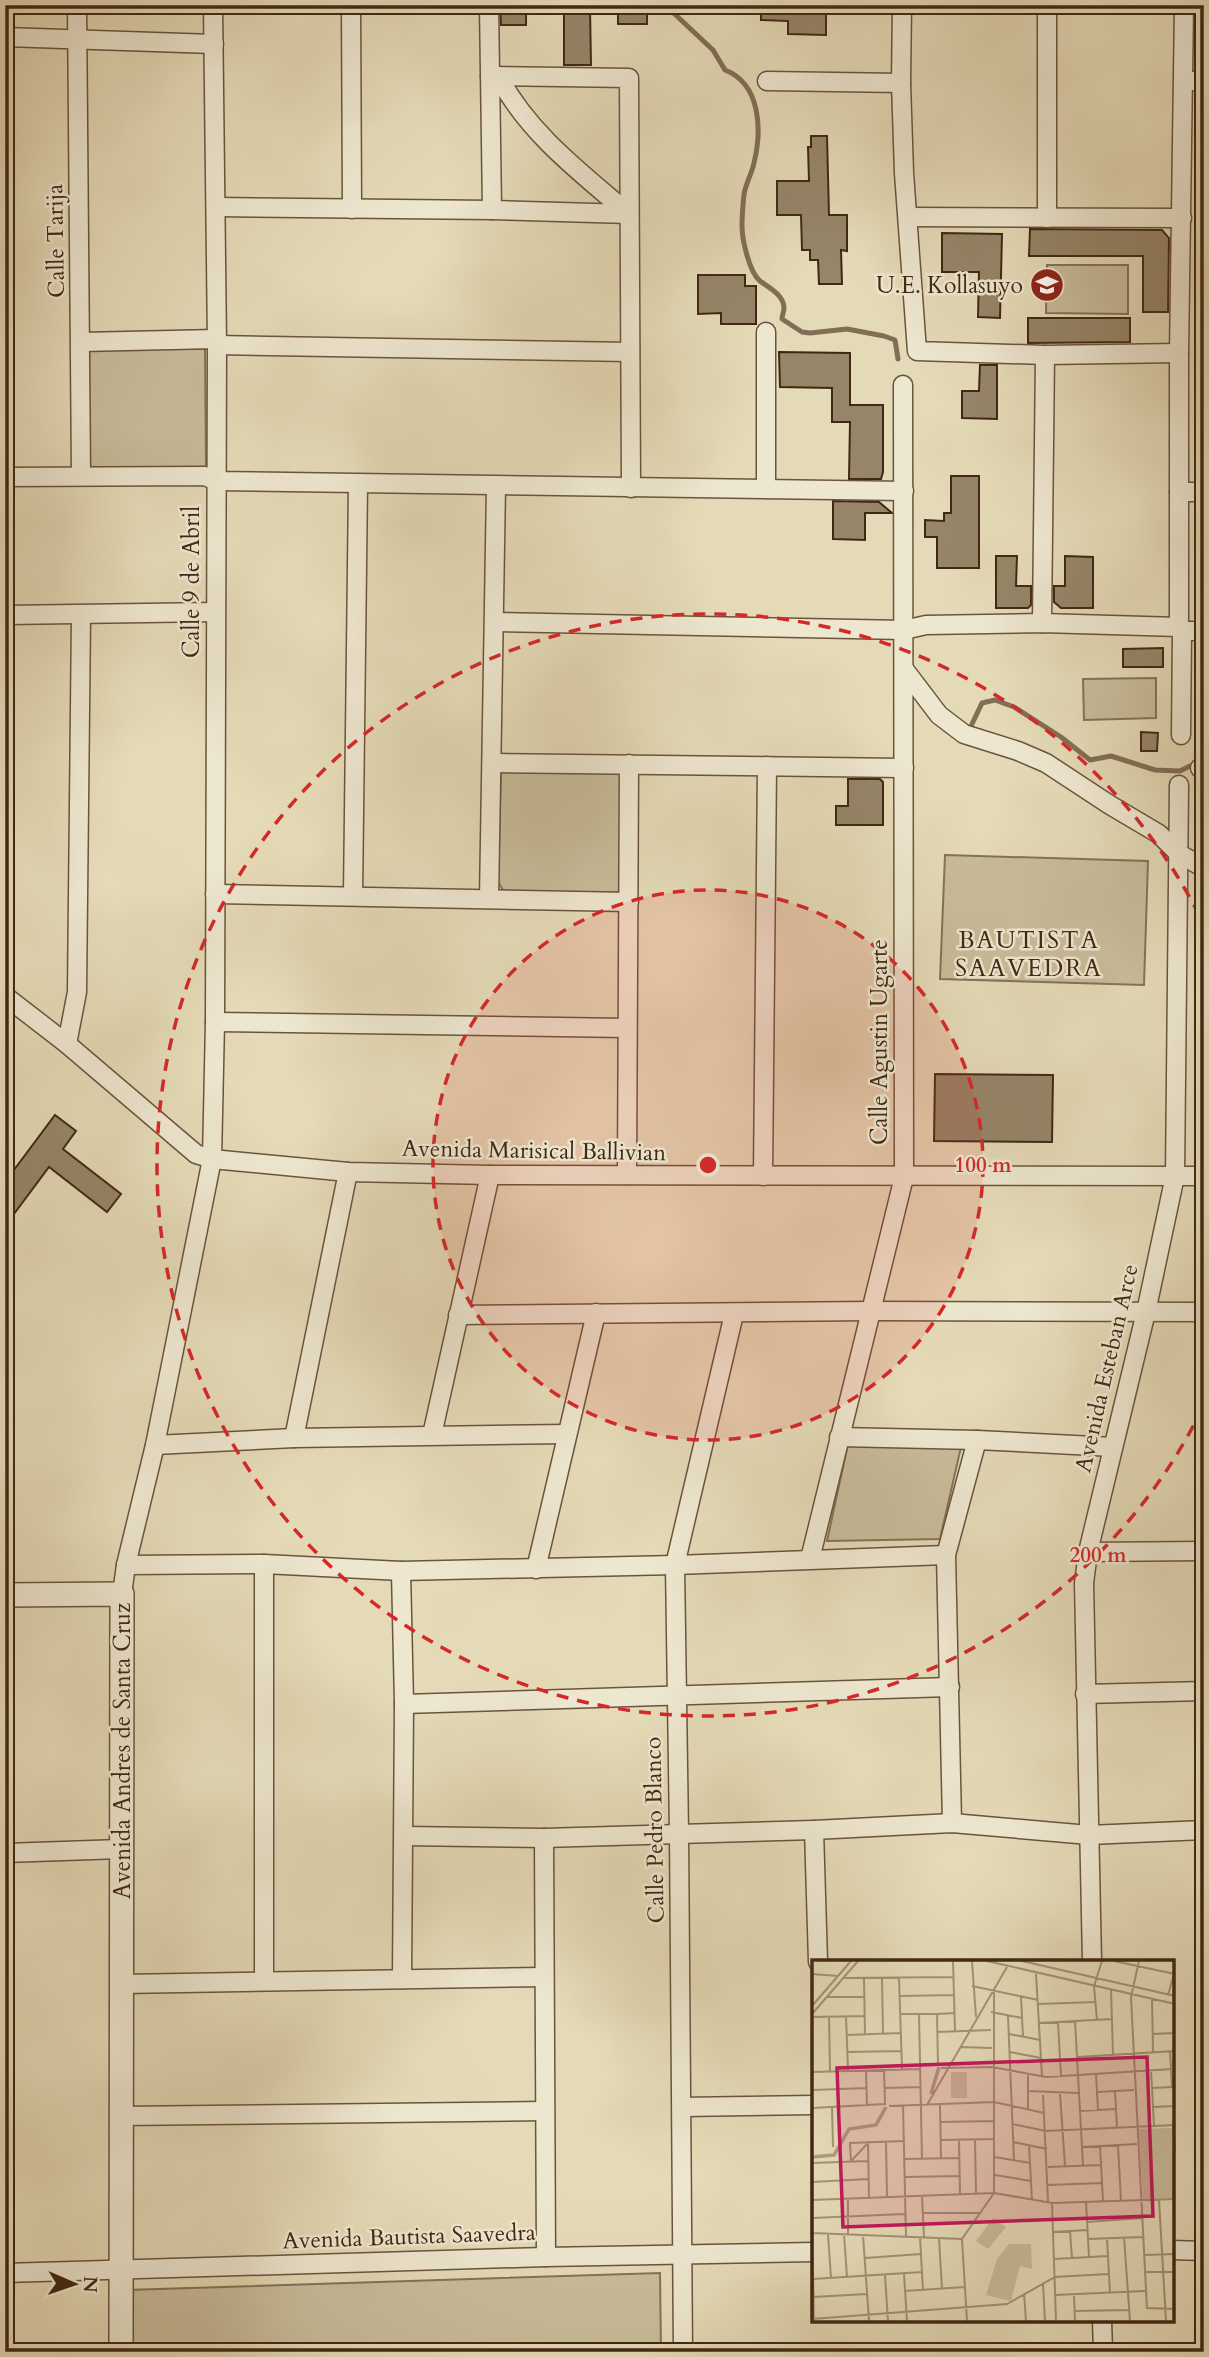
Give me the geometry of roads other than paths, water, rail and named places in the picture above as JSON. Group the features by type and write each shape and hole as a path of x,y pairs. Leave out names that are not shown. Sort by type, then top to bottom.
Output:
{"street":[{"name":"Calle Tarija","path":"77,5 81,475"},
{"name":"Calle 9 de Abril","path":"212,1159 215,1022 217,342 213,5"},
{"path":"351,5 352,209"},
{"path":"489,5 494,76 492,210"},
{"path":"902,5 904,173 917,351 1045,355 1179,353"},
{"path":"1047,218 1048,5"},
{"path":"1181,735 1179,353 1184,5"},
{"path":"5,37 214,44"},
{"path":"494,76 637,78 629,214 631,488"},
{"path":"494,76 512,103 541,137 629,214"},
{"path":"767,81 901,83"},
{"path":"1184,81 1204,81"},
{"path":"216,207 629,214"},
{"path":"909,218 1182,218"},
{"path":"766,332 766,488"},
{"path":"81,341 630,352"},
{"path":"1042,623 1045,355"},
{"name":"Calle Agustin Ugarte","path":"810,1559 904,1177 903,385"},
{"path":"5,477 205,476 215,481 904,491"},
{"path":"354,896 358,484"},
{"path":"489,899 496,486"},
{"path":"1179,492 1204,492"},
{"path":"5,615 215,612"},
{"path":"67,1044 77,992 81,615"},
{"path":"495,622 904,630 926,625 1042,623 1204,631"},
{"path":"904,669 939,715 964,734 1046,763 1159,834 1178,853 1204,868"},
{"path":"492,763 904,768"},
{"path":"627,1175 629,764"},
{"path":"764,1176 766,766"},
{"name":"Avenida Esteban Arce","path":"1092,1960 1084,1583 1087,1552 1146,1312 1175,1176 1179,785"},
{"path":"215,894 629,902"},
{"name":"Avenida Marisical Ballivian","path":"5,996 67,1044 196,1154 212,1159 348,1172 490,1175 1204,1176"},
{"path":"215,1022 626,1028"},
{"name":"Avenida Andres de Santa Cruz","path":"121,2352 122,1594 126,1565 155,1445 212,1159"},
{"path":"294,1438 348,1172"},
{"path":"432,1435 490,1175"},
{"path":"458,1315 871,1311 1204,1312"},
{"path":"536,1569 596,1313"},
{"name":"Calle Pedro Blanco","path":"683,2352 675,1565 734,1314"},
{"path":"155,1445 294,1438 567,1434"},
{"path":"839,1437 1112,1447"},
{"path":"952,1823 946,1555 977,1440"},
{"path":"1087,1552 1204,1551"},
{"path":"126,1565 264,1564 401,1571 946,1555"},
{"path":"264,1564 264,1981"},
{"path":"401,1571 404,1704 402,1979"},
{"path":"5,1595 122,1594"},
{"path":"404,1704 950,1687"},
{"path":"1085,1694 1204,1691"},
{"path":"404,1836 544,1838 952,1823 1089,1835 1204,1830"},
{"path":"814,1830 818,1960"},
{"path":"544,1838 545,2257"},
{"path":"5,1853 121,1849"},
{"path":"122,1984 544,1977"},
{"path":"682,2107 812,2105"},
{"path":"121,2116 544,2111"},
{"path":"1174,2250 1204,2251"},
{"name":"Avenida Bautista Saavedra","path":"5,2273 812,2252"},
{"path":"1102,2322 1103,2352"}],"waterway":[{"path":"665,5 713,50 725,70 737,77 752,97 756,109 758,137 754,163 744,194 743,239 756,277 775,292 783,303 782,319 802,332 847,329 884,336 895,340 898,359"},
{"path":"972,724 982,703 995,700 1014,707 1061,737 1090,760 1111,756 1155,770 1180,771 1190,766"}],"place":[{"name":"U.E. Kollasuyo","path":"1047,285"}],"district":[{"name":"BAUTISTA SAAVEDRA","path":"1029,954"}]}
